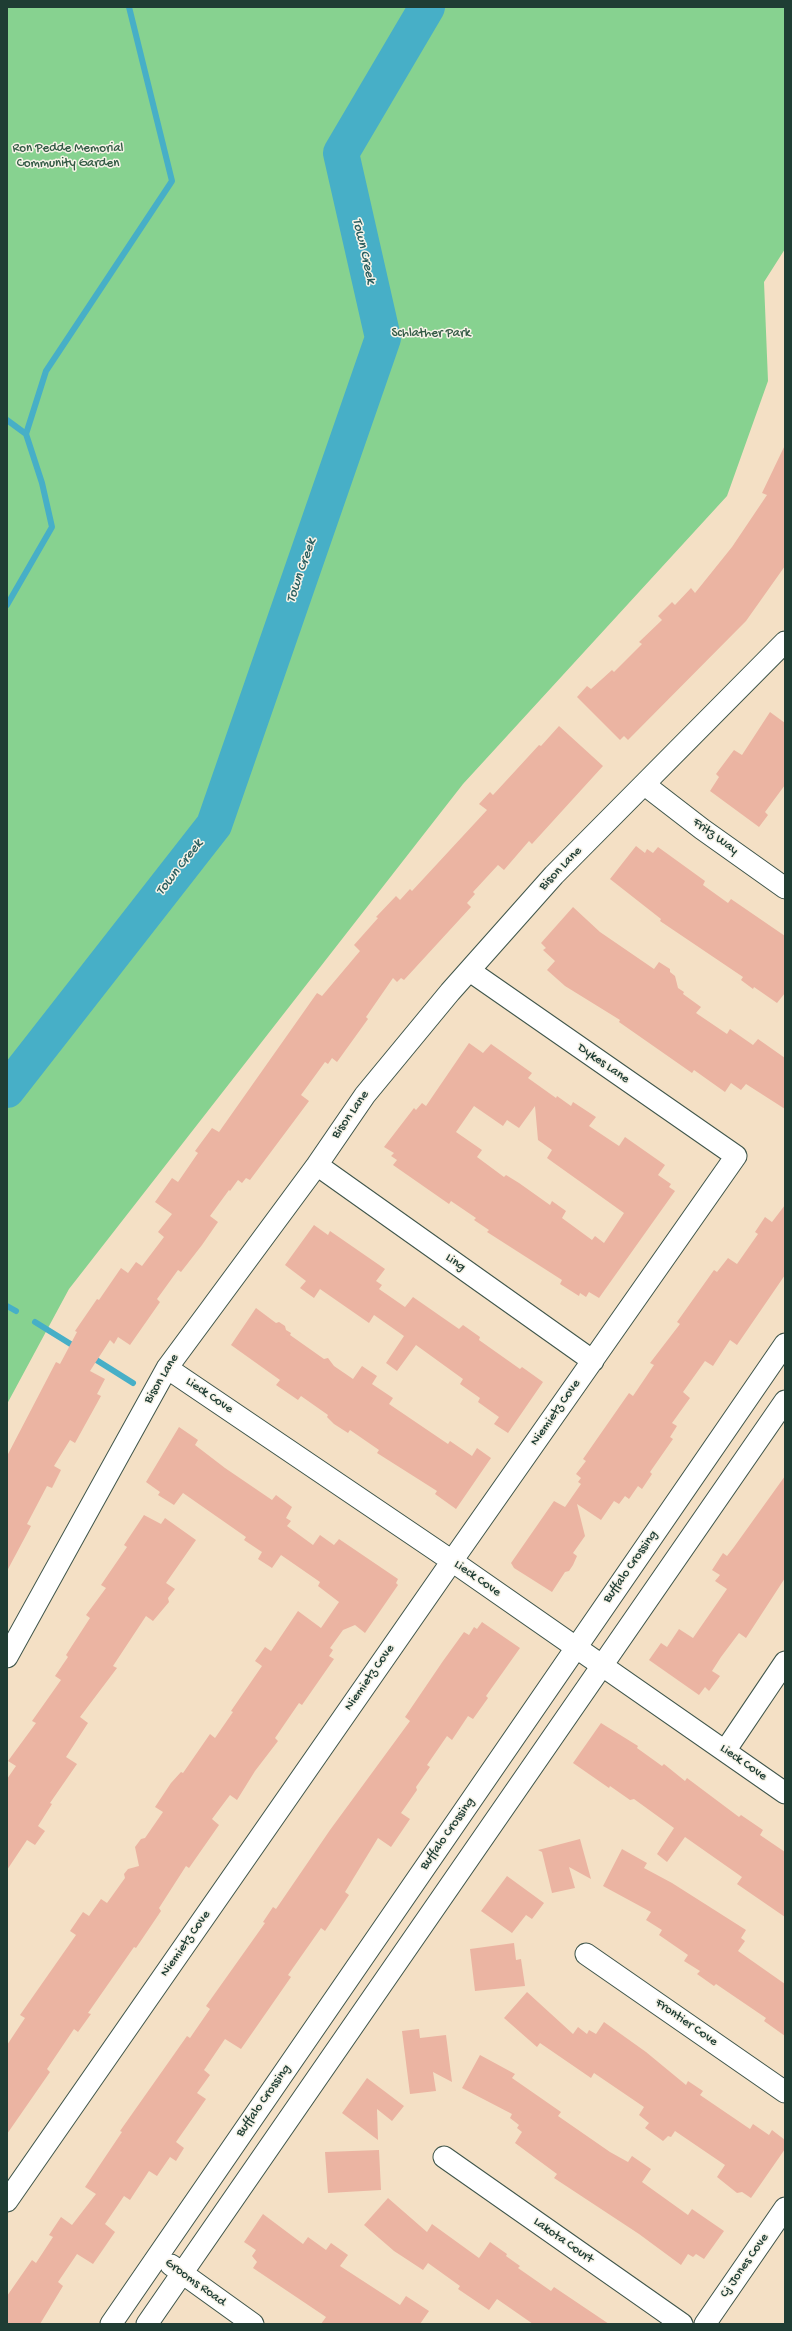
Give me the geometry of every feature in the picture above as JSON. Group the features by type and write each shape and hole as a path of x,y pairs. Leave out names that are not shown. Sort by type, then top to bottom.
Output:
{"street":[{"name":"Bison Lane","path":"7,1657 167,1368 317,1165 365,1095 554,875 785,642"},
{"name":"Fritz Way","path":"645,784 702,829 785,888"},
{"name":"Dykes Lane","path":"470,971 736,1156"},
{"name":"Niemietz Cove","path":"7,2202 452,1561 736,1156"},
{"name":"Ling","path":"317,1165 593,1361"},
{"name":"Buffalo Crossing","path":"111,2324 785,1344"},
{"name":"Lieck Cove","path":"167,1368 452,1561 785,1792"},
{"path":"147,2324 785,1401"},
{"path":"725,1751 785,1662"},
{"name":"Frontier Cove","path":"586,1954 785,2092"},
{"name":"Lakota Court","path":"444,2158 682,2324"},
{"name":"Cj Jones Cove","path":"705,2324 785,2208"},
{"name":"Grooms Road","path":"158,2256 253,2324"}],"green space":[{"name":"Schlather Park","path":"7,7 785,7 785,249 764,282 768,381 727,496 463,784 69,1289 7,1404"}],"building":[{"path":"785,445 785,566 746,621 628,740 624,736 620,740 577,697 587,686 591,689 612,670 614,672 642,644 639,642 662,620 658,616 672,602 675,605 691,588 695,593 732,547 767,495 762,493"},
{"path":"770,712 785,723 785,785 765,812 768,815 759,827 710,791 719,777 716,774 734,750 742,755"},
{"path":"559,726 603,766 532,844 529,841 504,870 498,865 473,892 475,894 467,903 471,907 404,980 401,978 397,982 393,978 366,1017 368,1019 337,1062 332,1058 328,1064 325,1062 301,1095 309,1101 250,1180 246,1178 242,1183 238,1180 210,1216 218,1222 181,1272 178,1270 157,1299 160,1302 130,1345 118,1337 114,1344 110,1340 90,1371 105,1379 97,1394 101,1396 75,1443 70,1440 54,1466 61,1470 52,1488 47,1486 27,1524 31,1526 7,1571 7,1456 56,1362 60,1364 77,1332 75,1331 97,1299 99,1300 121,1268 128,1273 136,1262 142,1266 164,1237 158,1232 172,1214 155,1202 172,1178 178,1182 198,1153 195,1151 212,1128 219,1132 317,993 322,996 360,951 354,945 378,918 376,917 396,896 400,900 410,889 412,891 487,810 479,804 490,792 493,795 539,745 541,746"},
{"path":"636,846 645,853 647,849 653,853 658,847 705,881 703,885 728,903 731,899 785,936 785,993 777,1003 754,987 753,989 741,980 743,977 660,921 661,919 610,879"},
{"path":"573,907 600,932 654,969 659,962 670,969 670,972 675,976 678,988 684,992 683,994 701,1007 696,1013 727,1034 730,1029 753,1045 758,1039 785,1058 785,1109 746,1084 741,1090 731,1083 725,1092 694,1070 692,1073 619,1022 620,1020 565,986 547,970 555,961 543,950 546,948 541,943"},
{"path":"469,1043 483,1053 491,1044 532,1073 528,1078 556,1098 557,1096 571,1106 573,1102 596,1117 589,1126 619,1146 625,1137 665,1165 658,1175 671,1184 669,1187 675,1191 599,1298 589,1292 586,1297 580,1293 579,1296 560,1284 562,1280 487,1232 489,1230 474,1220 476,1218 451,1201 449,1204 393,1165 397,1160 391,1156 394,1153 384,1147 414,1108 416,1110 422,1103 426,1106","holes":["474,1106 503,1126 507,1120 519,1128 535,1106 538,1140 552,1150 547,1158 624,1213 604,1243 595,1236 592,1240 562,1218 566,1211 552,1201 550,1205 506,1175 504,1177 477,1157 482,1150 456,1132"]},
{"path":"785,1205 785,1275 737,1345 730,1340 713,1366 705,1361 683,1392 690,1398 672,1423 677,1426 670,1437 673,1439 650,1472 652,1474 642,1489 638,1486 629,1499 625,1496 619,1504 614,1501 601,1520 577,1504 585,1536 573,1553 577,1556 573,1565 569,1571 565,1572 552,1592 514,1568 511,1563 554,1501 565,1507 581,1484 578,1482 581,1478 576,1474 586,1461 583,1459 629,1393 633,1396 654,1365 650,1363 680,1324 677,1322 714,1270 717,1272 728,1258 737,1264 758,1234 755,1232 765,1217 772,1222"},
{"path":"314,1225 328,1235 330,1231 385,1269 376,1281 382,1285 379,1289 405,1307 413,1297 459,1329 463,1325 480,1337 479,1340 520,1369 522,1367 543,1382 508,1433 494,1424 499,1417 478,1402 480,1398 460,1384 463,1379 416,1345 397,1371 386,1363 404,1336 374,1315 369,1323 320,1289 314,1298 300,1288 306,1281 285,1265"},
{"path":"256,1308 276,1323 279,1322 285,1326 286,1330 291,1333 290,1335 324,1359 328,1358 334,1366 353,1379 362,1366 377,1376 372,1384 393,1398 389,1404 448,1444 450,1441 472,1456 477,1448 491,1458 456,1509 435,1494 437,1491 377,1453 379,1450 350,1430 348,1433 334,1424 327,1417 328,1415 301,1396 298,1400 276,1385 280,1380 231,1345"},
{"path":"179,1427 198,1440 195,1445 225,1468 272,1500 276,1495 292,1507 286,1518 291,1521 287,1526 313,1545 320,1535 334,1545 339,1539 398,1579 396,1583 398,1585 365,1633 355,1625 343,1630 330,1648 333,1650 329,1656 334,1659 302,1705 299,1703 275,1738 278,1741 255,1771 237,1800 230,1795 212,1819 219,1825 189,1868 186,1866 159,1908 161,1911 136,1948 134,1947 88,2013 91,2014 78,2032 74,2029 47,2069 50,2072 7,2134 7,2045 25,2018 20,2015 76,1935 70,1931 83,1912 89,1916 101,1899 107,1903 125,1878 124,1874 128,1869 139,1866 135,1847 141,1839 145,1838 163,1812 155,1807 171,1783 181,1772 183,1773 210,1734 215,1738 233,1712 231,1711 262,1666 255,1661 265,1647 271,1651 298,1611 321,1628 339,1602 318,1586 320,1582 281,1555 272,1568 258,1559 262,1552 244,1540 246,1537 183,1493 174,1505 158,1495 160,1492 146,1482"},
{"path":"785,1476 785,1578 746,1638 739,1633 721,1657 712,1671 720,1676 709,1691 705,1687 699,1695 649,1660 661,1643 667,1647 679,1629 693,1638 727,1589 715,1581 720,1575 712,1570 723,1553 727,1556 734,1547"},
{"path":"144,1515 161,1524 165,1518 196,1540 166,1583 175,1589 168,1598 169,1602 153,1621 146,1616 113,1666 117,1668 80,1717 88,1723 66,1757 77,1764 50,1803 52,1804 38,1826 45,1831 35,1845 27,1840 7,1870 7,1779 16,1766 8,1761 36,1723 32,1721 61,1680 55,1676 68,1657 66,1655 90,1618 86,1615 106,1588 101,1585 127,1547 124,1545"},
{"path":"482,1622 520,1648 486,1696 488,1698 473,1719 468,1716 452,1740 447,1736 427,1765 430,1767 416,1787 417,1790 401,1813 410,1819 391,1847 378,1838 345,1892 349,1895 325,1931 321,1928 288,1975 291,1977 241,2049 225,2039 204,2070 210,2075 197,2093 206,2099 176,2142 184,2148 176,2161 170,2157 157,2176 149,2171 130,2200 124,2196 105,2224 115,2232 93,2264 77,2254 58,2282 63,2286 40,2324 7,2324 7,2296 32,2260 36,2263 53,2237 49,2235 61,2217 72,2225 96,2194 85,2187 122,2132 120,2131 187,2036 190,2038 210,2009 206,2006 265,1923 263,1922 273,1907 276,1909 330,1830 410,1721 405,1717 443,1661 464,1632 469,1635 474,1627 477,1629"},
{"path":"601,1723 638,1746 637,1748 662,1766 664,1764 685,1781 687,1778 739,1817 741,1815 763,1830 760,1835 785,1852 785,1917 737,1884 742,1877 685,1837 667,1862 657,1854 674,1828 634,1799 630,1800 610,1786 609,1788 573,1763"},
{"path":"580,1839 591,1879 569,1867 575,1888 552,1893 542,1852 538,1850"},
{"path":"622,1849 647,1863 644,1868 672,1883 746,1930 741,1938 745,1941 738,1951 785,1984 785,2036 764,2021 766,2018 716,1984 714,1986 697,1974 700,1971 684,1961 688,1955 659,1935 662,1930 646,1920 651,1912 603,1886"},
{"path":"507,1876 544,1903 532,1919 526,1915 512,1933 481,1911"},
{"path":"514,1943 516,1960 521,1959 525,1986 475,1991 470,1949"},
{"path":"527,1992 573,2034 578,2027 587,2034 589,2030 596,2034 604,2022 646,2052 686,2085 688,2081 703,2091 700,2095 750,2129 753,2124 769,2135 772,2130 785,2140 785,2149 751,2198 742,2192 737,2193 717,2177 725,2165 675,2131 671,2137 668,2136 663,2141 645,2128 649,2123 639,2115 644,2107 594,2073 591,2078 540,2043 537,2047 504,2018"},
{"path":"419,2029 420,2038 446,2035 452,2082 433,2072 436,2091 410,2094 402,2031"},
{"path":"480,2055 515,2074 512,2078 561,2112 558,2116 610,2152 628,2162 632,2156 651,2169 642,2182 688,2215 692,2209 724,2231 704,2259 696,2254 693,2257 688,2254 681,2265 639,2234 554,2178 557,2174 515,2143 522,2132 517,2128 519,2125 510,2118 512,2114 462,2088"},
{"path":"367,2078 404,2106 392,2121 377,2109 378,2140 342,2113"},
{"path":"379,2150 381,2190 328,2193 325,2152"},
{"path":"388,2198 427,2232 432,2224 479,2258 490,2242 507,2254 506,2256 520,2266 518,2268 551,2291 554,2287 609,2324 533,2324 497,2299 489,2310 458,2289 460,2286 428,2263 423,2270 394,2251 364,2225"},
{"path":"263,2214 303,2244 308,2237 326,2250 331,2243 348,2255 340,2266 400,2305 406,2296 429,2311 420,2324 321,2324 326,2317 253,2268 257,2262 252,2256 256,2250 244,2242"}],"waterway":[{"path":"7,605 52,527 42,483 26,434 46,371 172,181 129,7"},
{"name":"Town Creek","path":"7,1090 214,825 383,338 341,153 427,7"},
{"path":"7,420 26,434"},
{"path":"7,1306 16,1311"},
{"path":"35,1322 77,1348"},
{"path":"90,1356 133,1383"}],"park label":[{"name":"Ron Pedde Memorial Community Garden","path":"68,156"}]}
